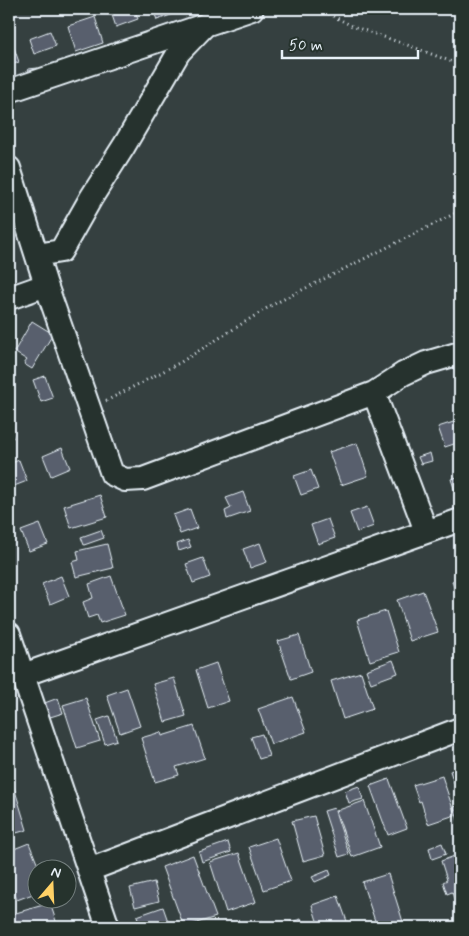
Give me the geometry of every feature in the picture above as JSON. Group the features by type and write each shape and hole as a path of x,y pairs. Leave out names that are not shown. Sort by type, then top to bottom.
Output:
{"street":[{"path":"9,91 252,9"},
{"path":"37,255 61,251 179,52 206,24"},
{"path":"9,168 46,285 112,474 125,480 143,479 374,393 403,374 426,363 460,352"},
{"path":"9,298 46,285"},
{"path":"374,393 426,532"},
{"path":"24,675 460,520"},
{"path":"9,634 108,927"},
{"path":"89,870 460,728"}],"path":[{"path":"320,9 352,26 460,65"},
{"path":"88,407 105,402 181,362 272,305 460,212"}],"building":[{"path":"120,9 134,9 138,19 116,27 111,12"},
{"path":"153,9 178,9 179,12 157,20"},
{"path":"95,17 103,43 76,52 68,26"},
{"path":"50,31 56,46 34,54 29,39"},
{"path":"14,48 19,62 9,66 9,49"},
{"path":"38,68 39,78 30,79 28,69"},
{"path":"32,321 53,334 32,369 24,364 27,360 14,352"},
{"path":"45,376 53,398 41,402 33,380"},
{"path":"460,420 460,442 445,447 438,427"},
{"path":"9,426 13,438 9,439"},
{"path":"357,443 368,476 341,485 329,452"},
{"path":"62,448 70,468 51,476 43,456"},
{"path":"430,453 432,461 421,464 418,457"},
{"path":"19,460 27,481 9,488 9,464"},
{"path":"311,470 318,489 301,495 294,476"},
{"path":"460,476 460,499 458,500 451,479"},
{"path":"243,492 250,511 227,519 225,511 231,508 226,498"},
{"path":"100,495 107,517 71,528 64,506"},
{"path":"367,507 374,526 357,532 350,513"},
{"path":"190,509 197,528 180,534 173,515"},
{"path":"328,519 335,538 318,544 311,525"},
{"path":"40,524 48,544 29,551 21,531"},
{"path":"101,530 104,538 84,545 81,537"},
{"path":"188,540 191,547 179,551 177,544"},
{"path":"260,543 267,562 250,568 243,549"},
{"path":"107,544 113,568 76,577 72,562 79,560 77,551"},
{"path":"203,558 210,577 193,583 186,564"},
{"path":"61,576 69,596 50,604 42,584"},
{"path":"111,576 125,615 100,623 97,615 88,618 83,602 93,598 89,584"},
{"path":"460,578 460,607 452,581"},
{"path":"423,591 438,632 410,641 397,600"},
{"path":"386,611 399,652 370,661 357,620"},
{"path":"299,635 311,672 291,679 278,641"},
{"path":"393,660 398,673 371,683 366,670"},
{"path":"216,663 229,701 208,708 196,670"},
{"path":"361,672 373,709 343,719 331,681"},
{"path":"174,678 186,716 165,722 153,684"},
{"path":"127,688 140,726 120,733 107,695"},
{"path":"293,697 306,732 271,744 258,709"},
{"path":"58,698 63,713 47,718 42,704"},
{"path":"86,698 100,741 77,748 63,705"},
{"path":"109,716 117,740 105,744 97,720"},
{"path":"194,726 205,758 176,767 179,775 155,782 141,738 161,732 162,736"},
{"path":"262,734 269,756 259,759 251,737"},
{"path":"460,767 460,791 457,792 450,771"},
{"path":"442,776 455,815 428,824 421,801 419,802 413,785"},
{"path":"389,779 407,828 388,835 370,786"},
{"path":"13,784 27,830 9,835 9,786"},
{"path":"359,786 363,799 349,803 345,791"},
{"path":"364,801 380,847 352,857 336,811"},
{"path":"460,805 460,826 454,807"},
{"path":"334,808 349,854 339,857 324,811"},
{"path":"314,816 325,855 303,861 292,821"},
{"path":"276,838 291,881 264,890 249,847"},
{"path":"228,842 231,852 202,862 199,852"},
{"path":"29,843 35,858 28,858 28,896 17,900 9,879 9,851"},
{"path":"442,843 446,854 432,859 429,848"},
{"path":"239,853 256,902 226,912 210,862"},
{"path":"460,854 460,900 455,902 452,892 447,894 443,882 447,880 441,861"},
{"path":"193,855 216,917 184,927 162,867"},
{"path":"329,870 331,875 315,882 312,877"},
{"path":"388,874 404,925 377,927 362,882"},
{"path":"154,882 159,901 135,907 130,888"},
{"path":"338,896 349,927 319,927 312,905"},
{"path":"163,907 170,927 141,927 137,916"},
{"path":"33,908 52,908 58,927 10,927 9,915"},
{"path":"301,919 303,927 275,927"},
{"path":"263,921 265,927 241,927"}]}
